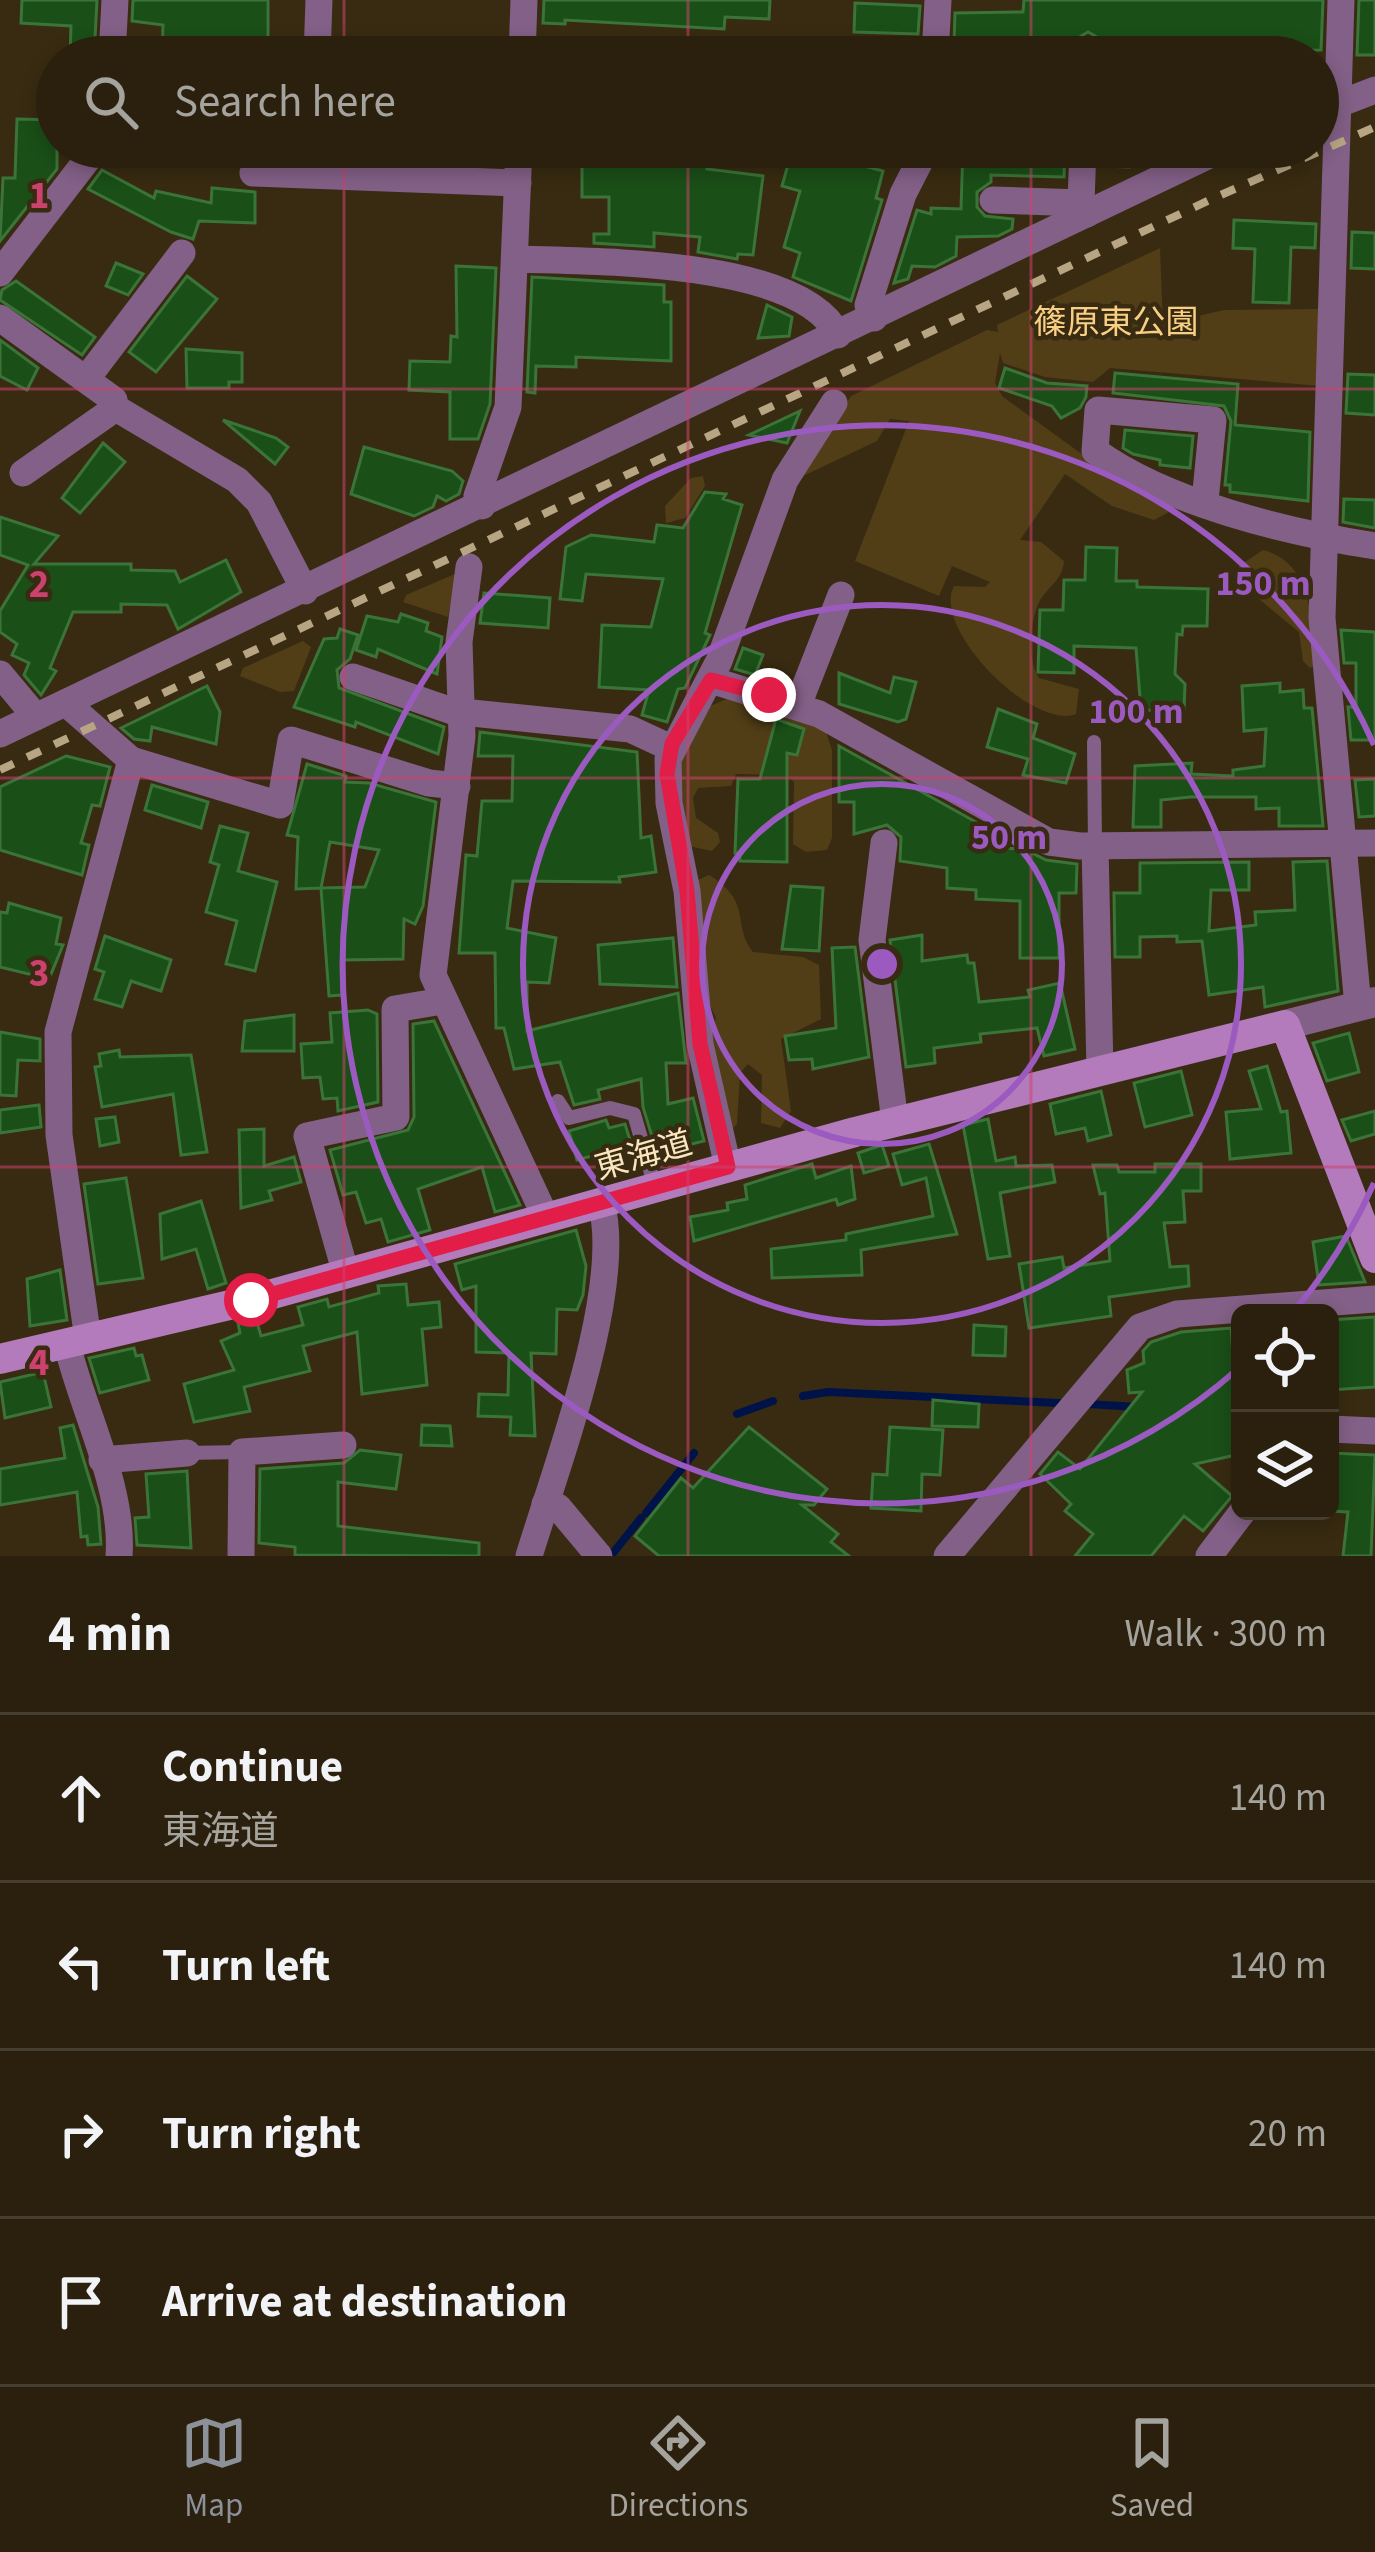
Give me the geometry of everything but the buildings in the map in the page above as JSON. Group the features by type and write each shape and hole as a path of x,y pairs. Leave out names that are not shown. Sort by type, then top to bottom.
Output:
{"main road":[{"name":"東海道","path":"0,1359 346,1274 895,1122 1285,1025"},
{"path":"1285,1025 1375,1258"}],"street":[{"path":"113,36 116,0"},
{"path":"318,36 319,0"},
{"path":"523,36 524,0"},
{"path":"936,36 938,0"},
{"path":"1336,36 1341,0"},
{"path":"1339,92 1375,90"},
{"path":"0,273 81,168"},
{"path":"253,173 278,168"},
{"path":"378,168 518,183"},
{"path":"482,506 477,496 508,407 518,168"},
{"path":"874,318 868,305 903,194 916,168"},
{"path":"1083,168 1084,209"},
{"path":"0,734 874,318 1084,209 1178,168"},
{"path":"1328,168 1323,641 1341,845 1367,1004"},
{"path":"993,200 1084,209"},
{"path":"87,379 182,253"},
{"path":"514,259 693,267 802,302 838,335"},
{"path":"0,317 110,394 114,407 237,480 267,516 305,591"},
{"path":"728,1167 700,1044 687,891 669,803 671,748 711,680 785,480 834,403"},
{"path":"23,473 114,407"},
{"path":"1205,501 1213,420 1098,410 1095,451 1132,478 1205,501 1324,538 1375,547"},
{"path":"469,567 459,642 463,712 457,786 431,956 442,1000 540,1195 546,1218"},
{"path":"798,705 841,595"},
{"path":"0,674 36,717"},
{"path":"353,677 463,712 630,729 671,748"},
{"path":"711,680 798,705 898,755 1034,835 1064,845 1375,843"},
{"path":"66,703 131,760 280,805 291,740 429,783 457,786"},
{"path":"118,1556 117,1502 102,1460 78,1341 59,1135 58,1032 131,760"},
{"path":"884,843 872,940 895,1122"},
{"path":"1095,846 1100,1071"},
{"path":"346,1274 307,1136 396,1117 395,1009 442,1000"},
{"name":"東海道","path":"1285,1025 1367,1004"},
{"path":"529,1556 592,1335 607,1242 601,1203"},
{"path":"947,1556 1140,1327 1177,1314 1375,1299"},
{"path":"1339,1429 1375,1431"},
{"path":"241,1556 242,1452 344,1445"},
{"path":"102,1460 187,1453"},
{"path":"544,1504 558,1508 599,1556"},
{"path":"1209,1556 1236,1520"}],"lane":[{"path":"1094,742 1095,846"},
{"path":"558,1101 569,1118 610,1108 634,1114 655,1187"},
{"path":"187,1453 242,1452"}],"green space":[{"name":"篠原東公園","path":"1160,248 1163,324 1224,310 1324,309 1321,386 1110,368 1093,382 1045,377 1003,363 1000,353 995,383 1002,396 1127,487 1162,499 1169,512 1154,520 1112,506 1065,474 1020,540 1041,542 1064,561 1058,578 1039,602 1031,641 1039,678 1079,689 1076,714 1057,715 1012,692 990,672 957,626 951,604 954,586 985,587 990,582 952,566 939,596 855,561 909,421 890,419 877,441 803,476 851,396 987,330 998,332 997,325"},
{"path":"703,476 705,486 685,518 666,523 665,506 691,478"},
{"path":"1263,550 1280,557 1301,581 1311,614 1315,666 1310,668 1303,661 1299,632 1237,581 1239,566"},
{"path":"457,573 448,617 403,602 406,595"},
{"path":"303,641 311,647 294,691 280,692 240,676 243,668"},
{"path":"731,697 825,729 832,750 832,838 827,850 806,852 793,844 794,782 787,775 736,774 731,786 698,788 693,798 696,818 718,833 720,842 712,851 689,846 676,774 706,708"},
{"path":"709,875 732,895 753,952 803,957 819,965 821,1019 781,1039 791,1111 780,1128 761,1123 762,1075 748,1064 740,1073 737,1124 732,1129 710,1039 716,1018 706,997 696,881"}],"waterway":[{"path":"803,1396 828,1392 1059,1403"},
{"path":"737,1414 773,1401"},
{"path":"1087,1404 1138,1407"},
{"path":"646,1513 694,1453"},
{"path":"613,1553 641,1518"}],"railway":[{"path":"1339,143 1375,127"},
{"path":"0,770 1282,168"}],"route":[{"path":"251,1300 728,1167 700,1044 687,891 669,803 668,759 679,730 711,680 769,695"}]}
